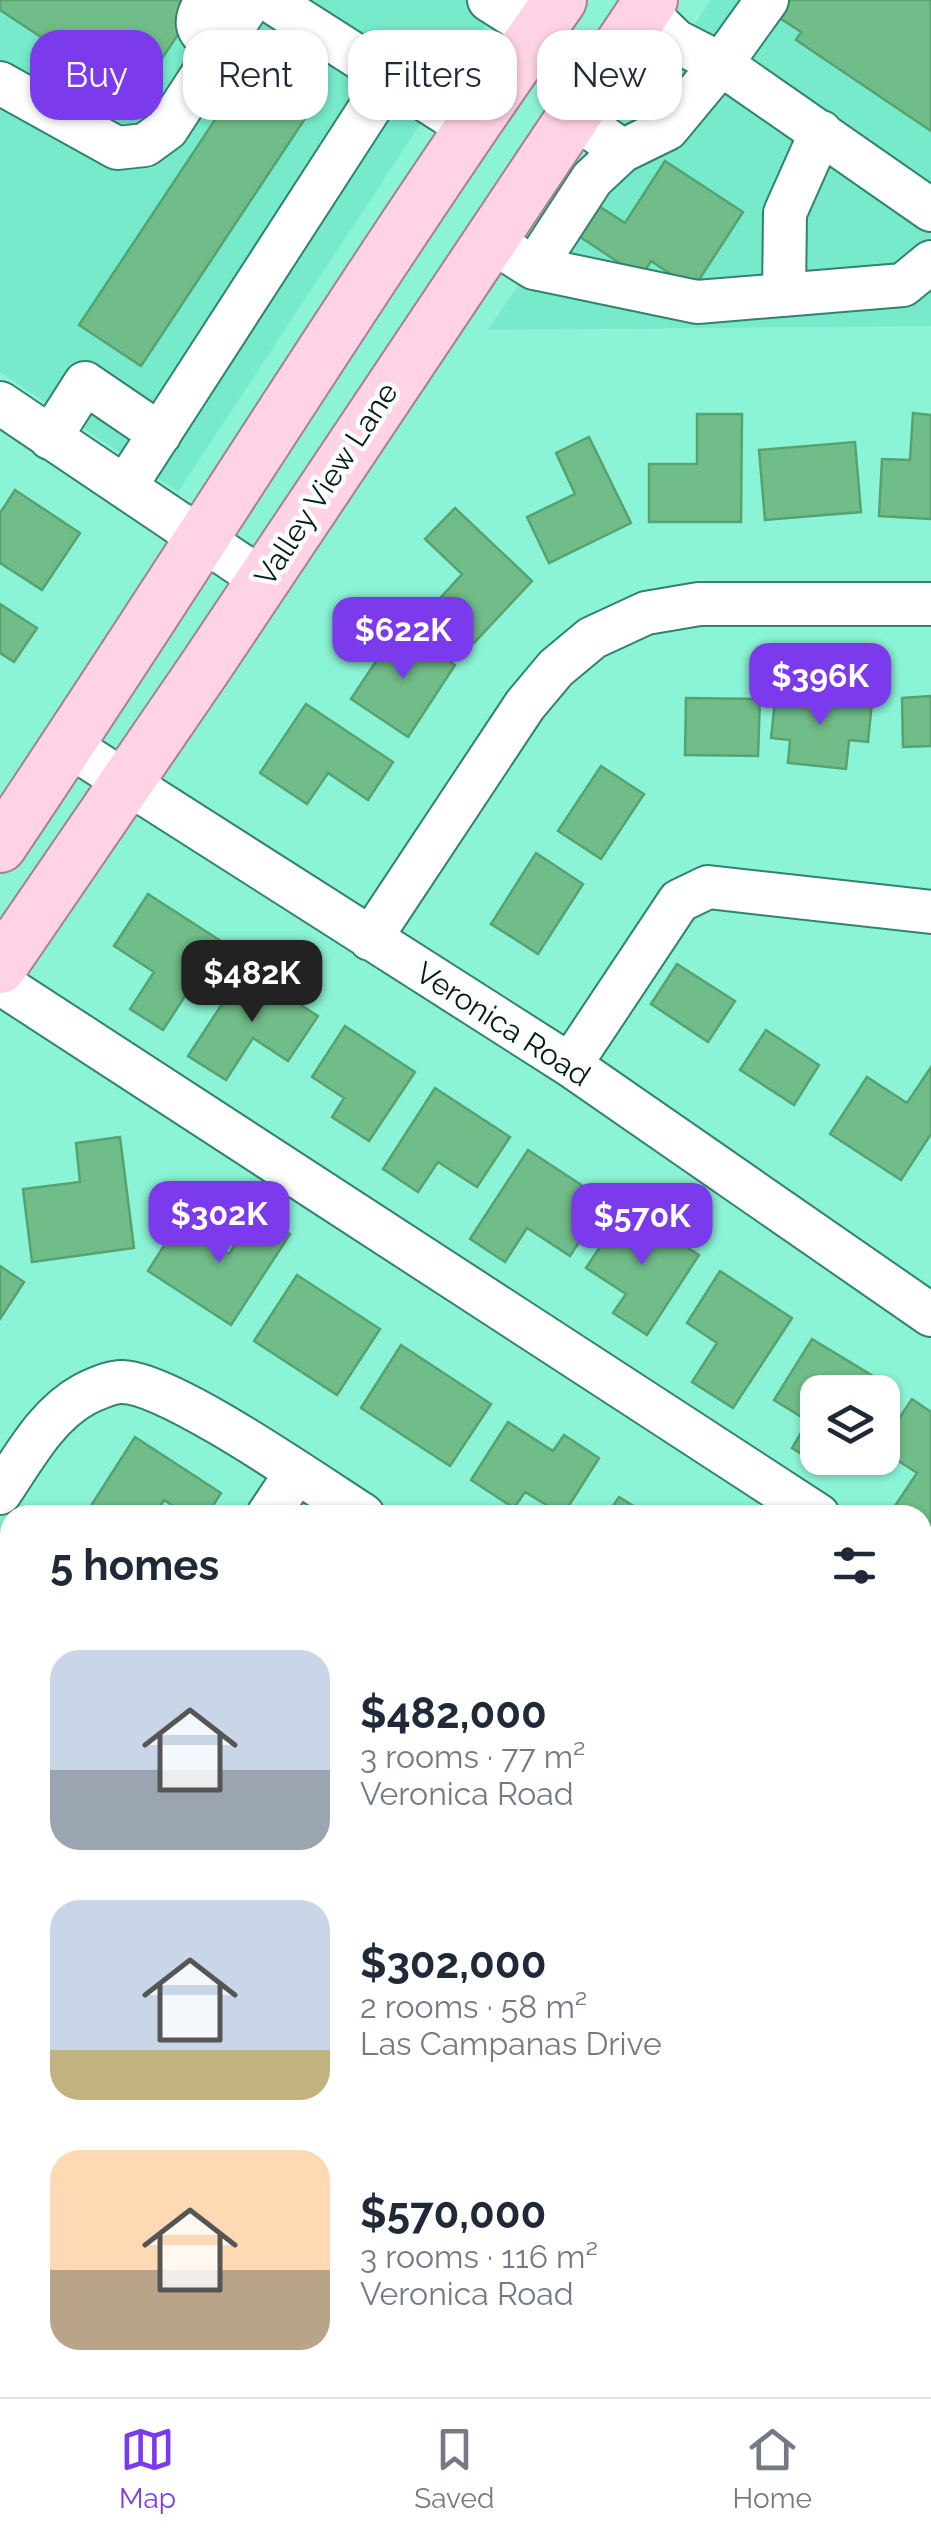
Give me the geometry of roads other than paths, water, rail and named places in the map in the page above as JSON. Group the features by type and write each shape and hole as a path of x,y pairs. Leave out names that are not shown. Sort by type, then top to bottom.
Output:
{"main road":[{"name":"Valley View Lane","path":"624,30 641,3"},
{"path":"0,846 470,129 549,16"},
{"name":"Valley View Lane","path":"0,967 568,120"},
{"path":"470,129 532,174"}],"street":[{"path":"199,30 198,14 207,0"},
{"path":"229,30 251,0"},
{"path":"269,0 348,50"},
{"path":"489,0 549,16"},
{"path":"534,268 592,179 622,151 667,129 722,64 767,0"},
{"path":"641,3 676,41 722,64 931,210"},
{"path":"0,83 117,148 145,145 167,129 183,103"},
{"path":"125,487 362,120"},
{"path":"456,120 470,129"},
{"path":"580,120 622,151"},
{"path":"784,295 786,213 821,132"},
{"path":"488,239 534,268 697,302 903,285 931,262"},
{"path":"16,423 85,384 160,434"},
{"path":"16,423 203,536 263,580"},
{"path":"370,939 525,705 556,668 592,638 646,613 699,604 931,604"},
{"name":"Veronica Road","path":"68,745 570,1066 931,1314"},
{"path":"570,1066 679,901 708,888 931,912"},
{"path":"0,984 803,1505"},
{"path":"0,1492 52,1418 85,1394 121,1382 156,1391 206,1416 347,1505"},
{"path":"275,1505 296,1473"}]}
